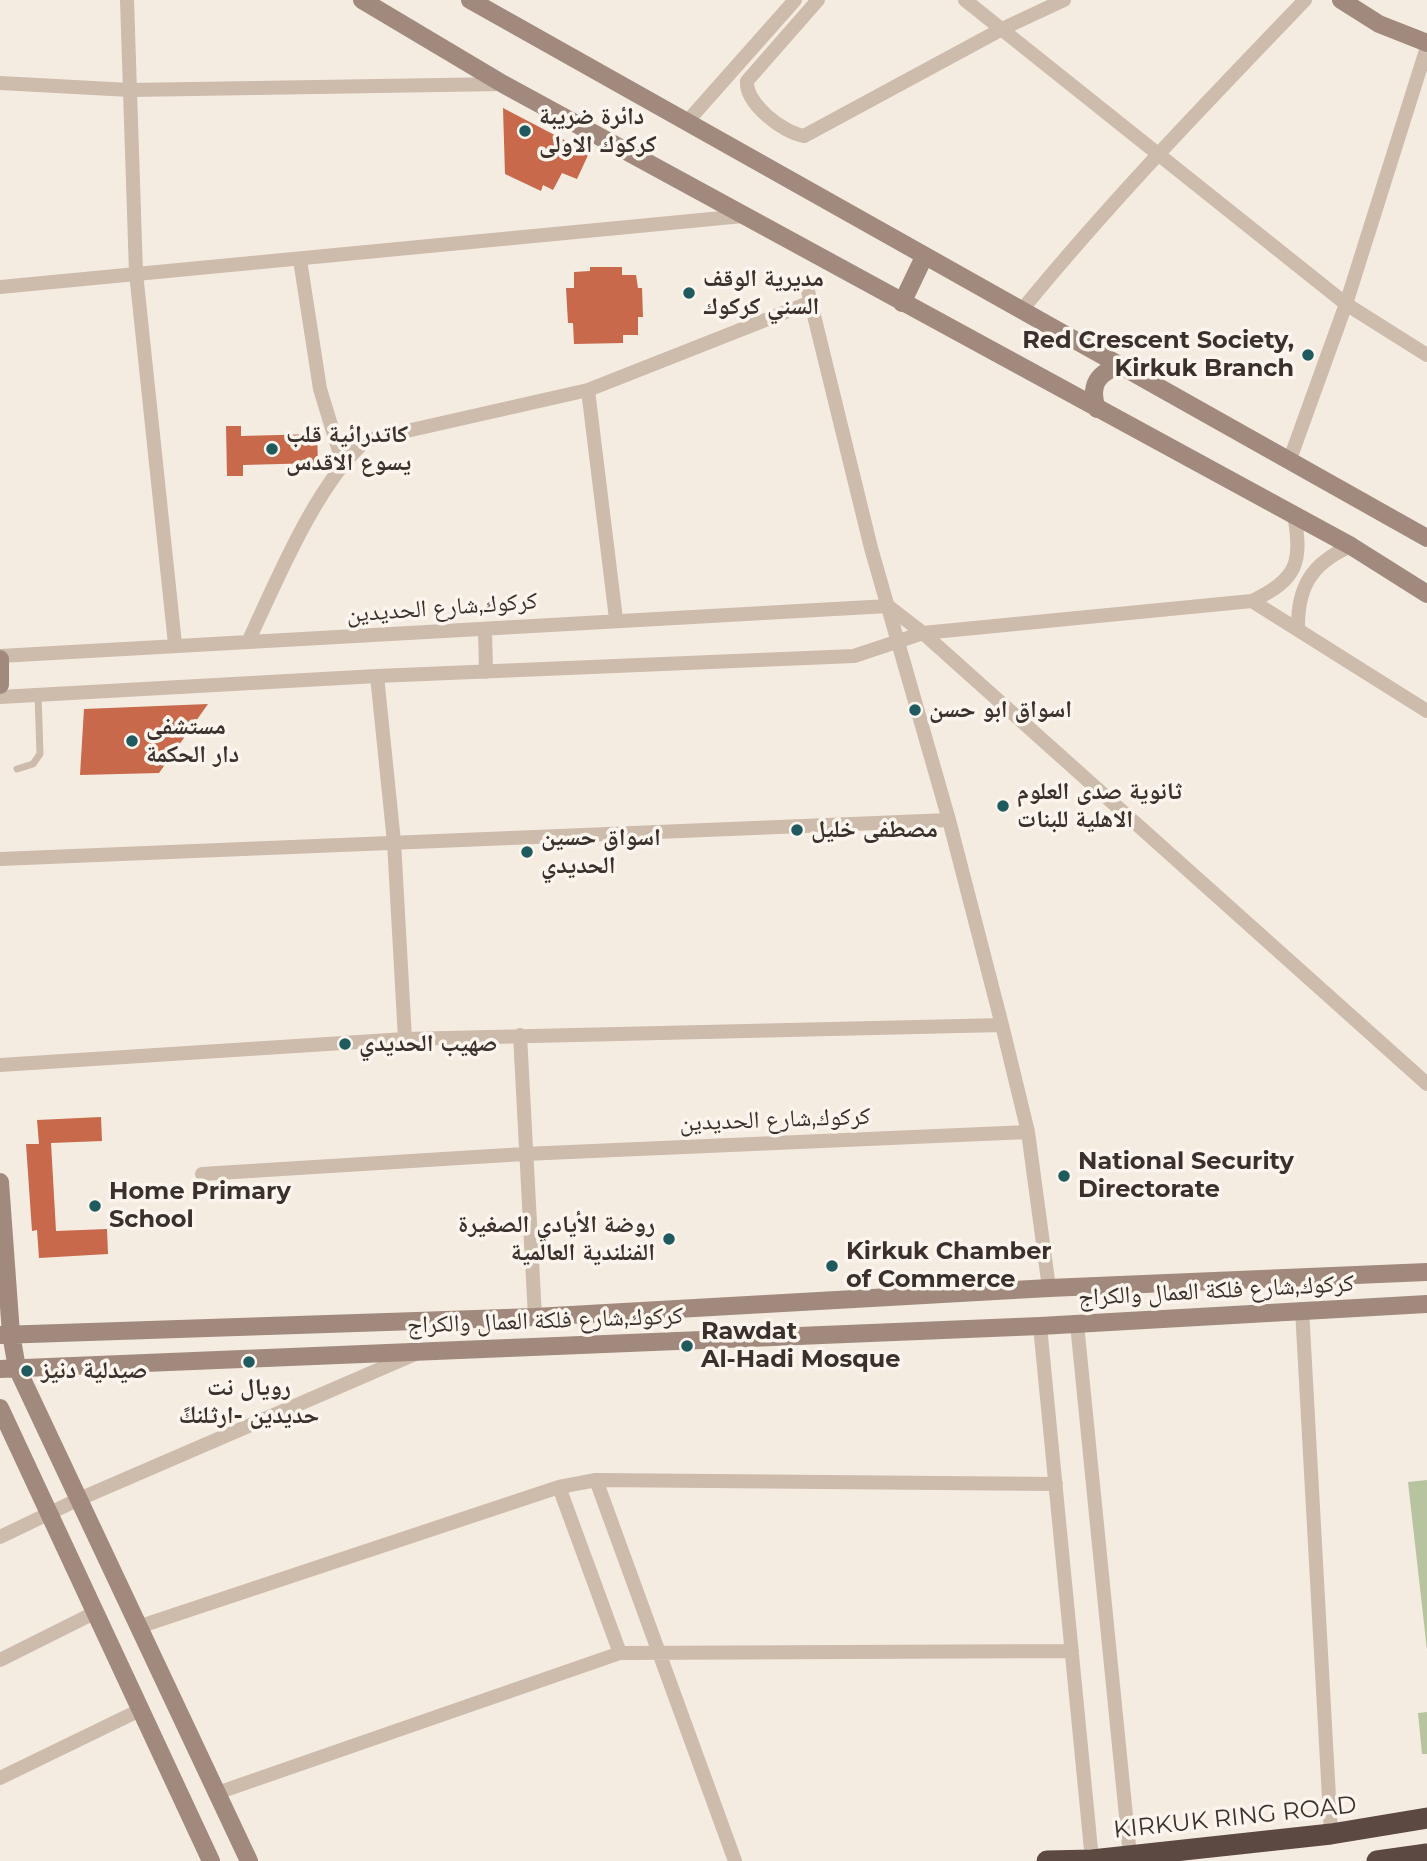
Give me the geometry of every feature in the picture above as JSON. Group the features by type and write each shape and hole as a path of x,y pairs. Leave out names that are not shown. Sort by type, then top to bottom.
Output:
{"highway":[{"name":"KIRKUK RING ROAD","path":"1047,1861 1092,1860 1331,1834 1427,1818"},
{"path":"1377,1861 1427,1854"}],"street":[{"path":"127,0 136,273 175,645"},
{"path":"362,0 503,84 1351,546 1427,594"},
{"path":"470,0 1427,538"},
{"path":"685,123 795,0"},
{"path":"818,0 747,81 746,90 752,99 793,134 804,136 1002,29 1065,0"},
{"path":"965,0 1346,304 1427,355"},
{"path":"1021,311 1082,236 1305,0"},
{"path":"1290,460 1346,304 1427,45 1379,23 1341,0"},
{"path":"0,83 130,90 503,84"},
{"path":"0,287 743,216"},
{"path":"902,303 924,257"},
{"path":"300,260 320,389 343,464"},
{"path":"807,287 888,606 949,820 1028,1132 1049,1288"},
{"path":"249,640 292,548 343,464 367,440 588,390 811,302"},
{"path":"1097,409 1093,390 1097,379 1108,370 1121,366"},
{"path":"588,390 616,619"},
{"path":"0,696 377,676 854,656 923,633 1252,601 1282,584 1298,561 1300,544 1294,515"},
{"path":"1298,630 1299,599 1311,573 1323,560 1351,546"},
{"path":"1252,601 1427,711"},
{"path":"888,606 923,633 1427,1084"},
{"name":"كركوك,شارع الحديدين","path":"0,658 249,640 888,606"},
{"path":"485,629 486,672"},
{"path":"0,658 0,685"},
{"path":"377,676 394,842 405,1040"},
{"path":"0,859 949,820"},
{"path":"0,1065 520,1035 1002,1025"},
{"path":"520,1035 524,1154 535,1317"},
{"name":"كركوك,شارع الحديدين","path":"202,1174 524,1154 1028,1132"},
{"path":"0,1182 8,1368 77,1500 249,1861"},
{"name":"كركوك,شارع فلكة العمال والكراج","path":"6,1335 535,1317 1049,1288 1427,1272"},
{"name":"كركوك,شارع فلكة العمال والكراج","path":"8,1368 1040,1326 1302,1309 1427,1304"},
{"path":"1302,1309 1331,1834"},
{"path":"1077,1324 1130,1856"},
{"path":"1040,1326 1092,1860"},
{"path":"0,1537 77,1500 425,1350"},
{"path":"0,1408 211,1861"},
{"path":"138,1628 559,1487 596,1480 1056,1484"},
{"path":"596,1480 735,1861"},
{"path":"559,1487 620,1653"},
{"path":"0,1660 94,1614"},
{"path":"217,1793 620,1653 1072,1651"},
{"path":"0,1778 139,1710"}],"lane":[{"path":"17,769 33,764 40,754 38,695"}],"green space":[{"path":"1427,1480 1427,1650 1408,1482"},
{"path":"1427,1712 1427,1754 1422,1754 1418,1713"}],"building":[{"name":"دائرة ضريبة كركوك الاولى","path":"503,108 589,153 577,179 562,173 553,190 543,185 541,191 505,174"},
{"path":"590,267 622,267 622,275 636,275 638,288 642,288 643,317 638,317 638,335 623,335 623,343 574,344 573,323 568,323 566,288 574,288 574,272 590,271"},
{"name":"كاتدرائية قلب يسوع الاقدس","path":"226,426 241,426 241,436 317,434 318,463 243,465 243,476 227,476"},
{"name":"مستشفى دار الحكمة","path":"208,704 159,773 80,775 84,709"},
{"path":"101,1117 102,1141 51,1143 56,1231 107,1229 108,1254 39,1258 37,1230 32,1231 26,1144 39,1144 37,1120"}],"place":[{"name":"دائرة ضريبة كركوك الاولى","path":"525,131"},
{"name":"مديرية الوقف السني كركوك","path":"689,293"},
{"name":"Red Crescent Society, Kirkuk Branch","path":"1308,355"},
{"name":"كاتدرائية قلب يسوع الاقدس","path":"272,449"},
{"name":"اسواق ابو حسن","path":"915,710"},
{"name":"مستشفى دار الحكمة","path":"132,741"},
{"name":"ثانوية صدى العلوم الاهلية للبنات","path":"1003,806"},
{"name":"مصطفى خليل","path":"797,830"},
{"name":"اسواق حسين الحديدي","path":"527,852"},
{"name":"صهيب الحديدي","path":"345,1044"},
{"name":"National Security Directorate","path":"1064,1176"},
{"name":"Home Primary School","path":"95,1206"},
{"name":"روضة الأيادي الصغيرة الفنلندية العالمية","path":"669,1239"},
{"name":"Kirkuk Chamber of Commerce","path":"832,1266"},
{"name":"Rawdat Al-Hadi Mosque","path":"687,1346"},
{"name":"رويال نت حديدين -ارثلنكً","path":"249,1362"},
{"name":"صيدلية دنيز","path":"27,1371"}]}
